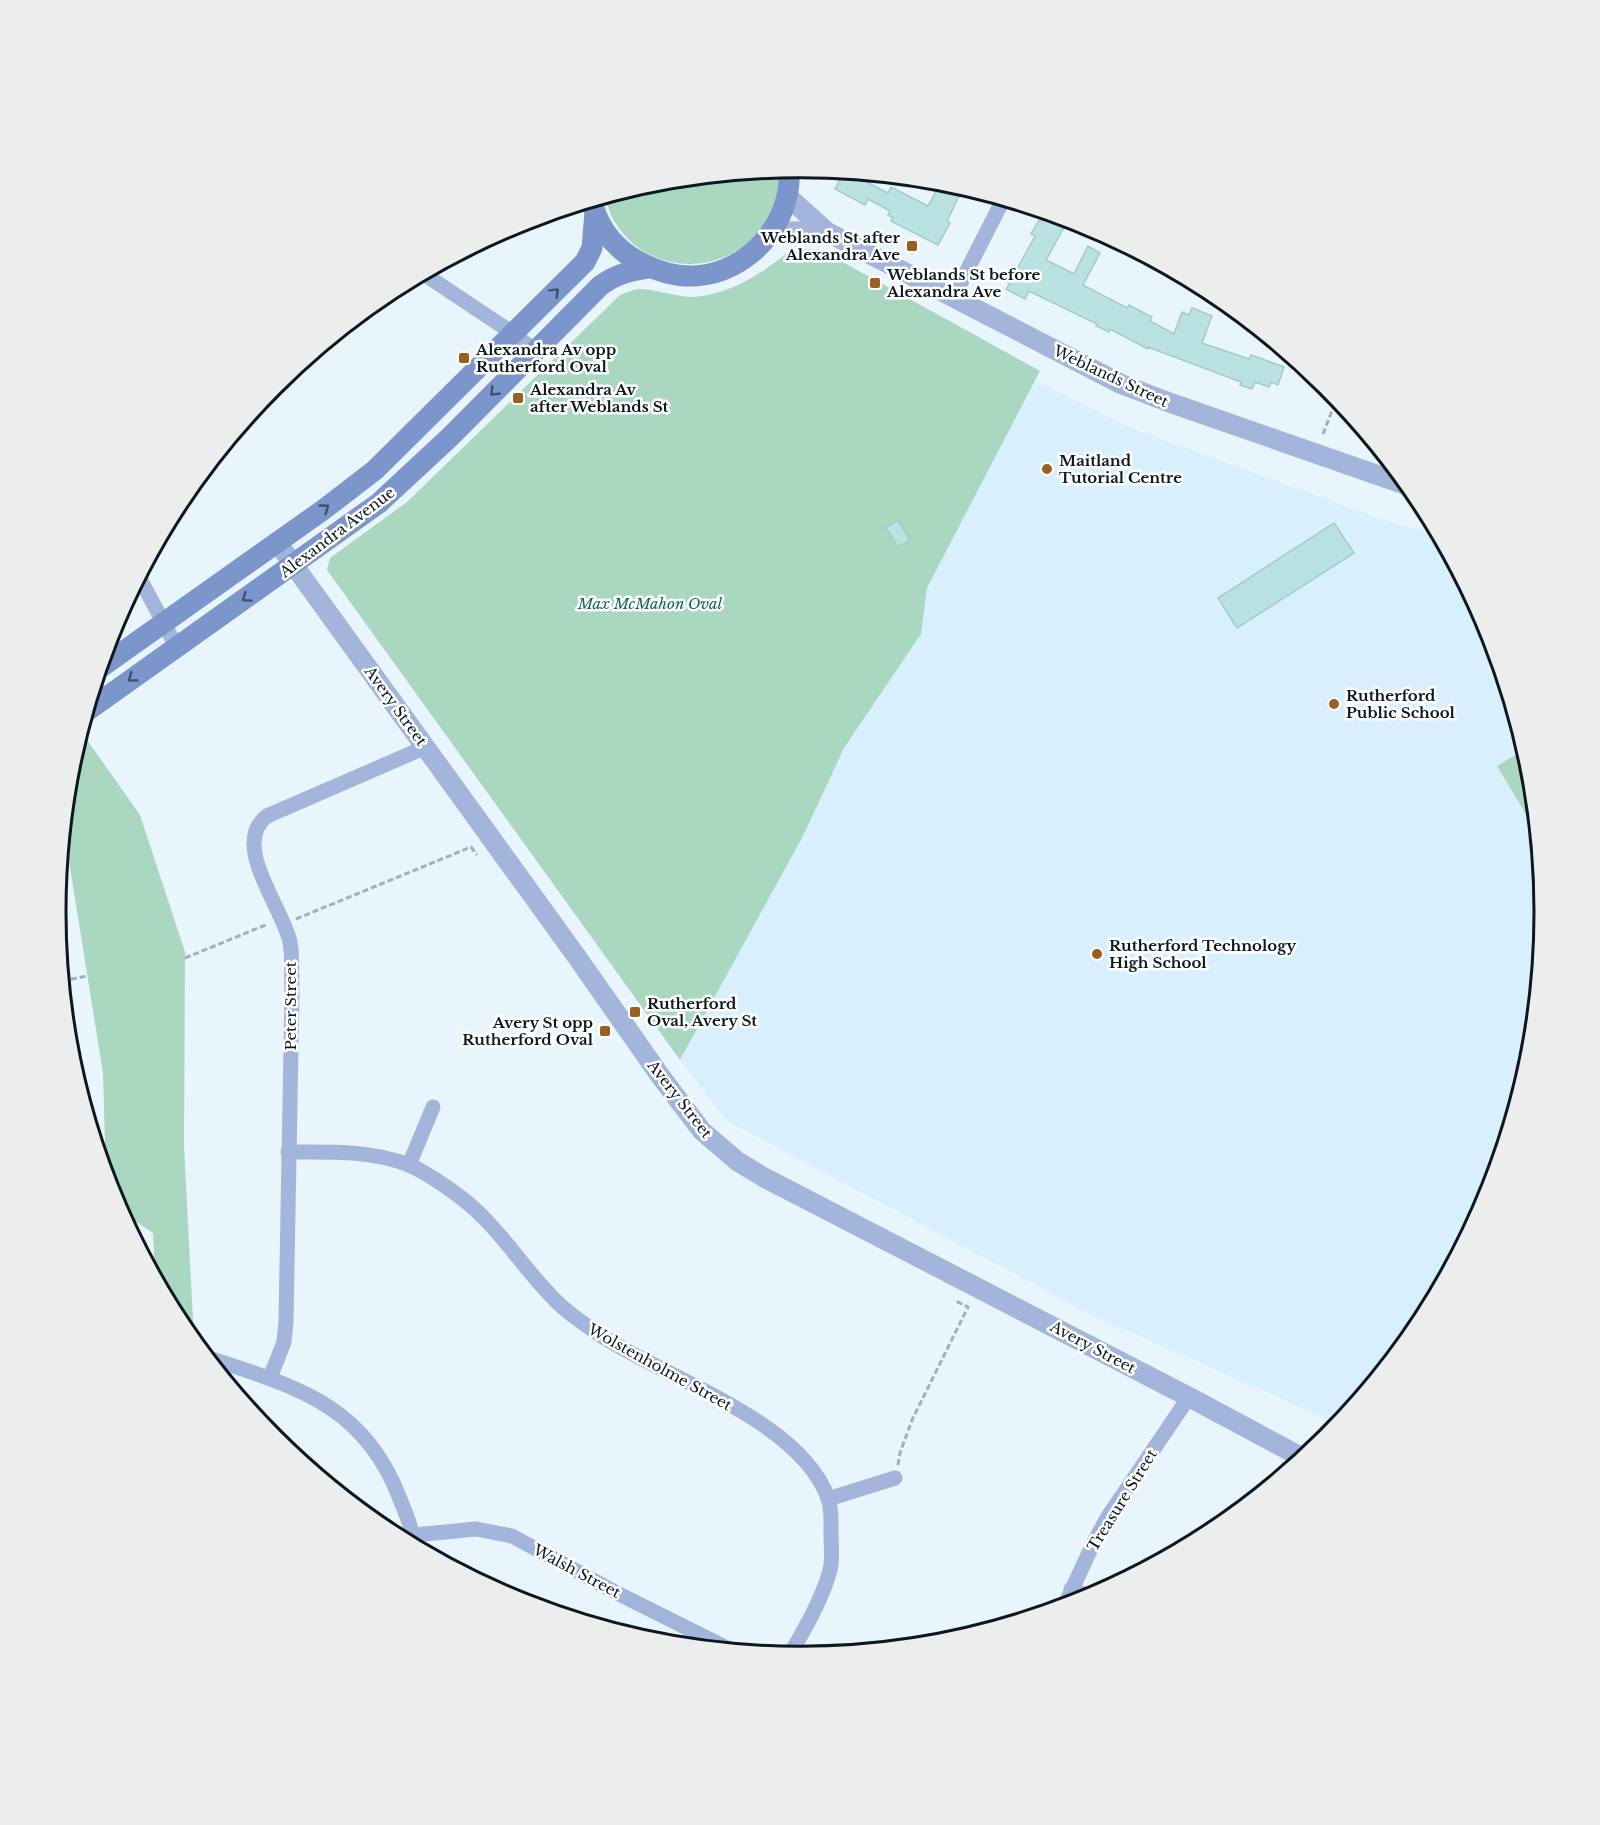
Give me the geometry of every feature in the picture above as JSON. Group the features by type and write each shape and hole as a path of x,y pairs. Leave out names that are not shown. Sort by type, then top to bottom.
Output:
{"main road":[{"path":"595,208 603,229 627,255 659,272 677,276 696,276 731,267 747,258 761,246 781,215 787,196 788,178"},
{"name":"Alexandra Avenue","path":"112,660 375,470 585,262 592,248 594,209"},
{"name":"Alexandra Avenue","path":"97,704 379,503 400,485 600,286 626,271 649,267"}],"street":[{"name":"Weblands Street","path":"787,196 828,232 1121,384 1392,480"},
{"path":"954,296 1000,207"},
{"name":"Weblands Street","path":"772,231 828,232"},
{"path":"431,278 536,351"},
{"name":"Avery Street","path":"278,542 661,1077 702,1131 721,1149 765,1178 1295,1454"},
{"path":"143,586 176,646"},
{"name":"Peter Street","path":"270,1378 284,1342 286,1321 292,993 290,942 255,859 253,843 256,828 267,816 426,747"},
{"path":"409,1165 433,1107"},
{"name":"Wolstenholme Street","path":"288,1152 350,1153 376,1156 409,1165 429,1176 482,1215 543,1287 581,1322 623,1349 756,1420 797,1451 812,1467 828,1498 831,1518 830,1568 824,1588 794,1646"},
{"path":"220,1362 270,1378 318,1399 334,1409 366,1438 379,1456 396,1487 412,1535"},
{"name":"Treasure Street","path":"1068,1596 1107,1518 1189,1397"},
{"path":"828,1498 895,1478"},
{"name":"Walsh Street","path":"420,1540 476,1529 512,1536 617,1593 713,1641"},
{"path":"1071,1589 1078,1592"}],"path":[{"path":"1323,434 1333,408"},
{"path":"185,958 471,847 477,855"},
{"path":"70,979 87,976"},
{"path":"895,1478 900,1454 912,1420 968,1307 956,1301"}],"shaded area":[{"name":"Rutherford Technology High School","path":"1035,381 1128,427 1381,519 1428,533 1458,588 1495,677 1520,769 1528,817 1534,912 1528,1008 1520,1056 1495,1148 1458,1237 1436,1280 1410,1320 1382,1359 1330,1420 1090,1314 727,1121 680,1060 803,836 844,748 921,634 927,588"}],"green space":[{"path":"781,179 776,206 762,229 744,247 722,258 698,264 674,263 650,255 630,241 612,217 608,205 657,193 704,185"},
{"name":"Max McMahon Oval","path":"792,249 819,249 1040,371 927,588 921,634 844,748 803,836 680,1060 327,570 330,558 407,502 620,295 638,289 693,297 721,292 758,274"},
{"path":"87,740 140,815 185,952 184,1146 193,1324 154,1260 153,1233 134,1220 105,1148 103,1073 69,858 72,817"},
{"path":"1516,754 1528,818 1497,766"}],"building":[{"path":"840,180 866,182 888,193 891,187 928,206 936,192 959,197 947,221 950,223 938,245 891,221 893,218 888,215 890,211 868,199 865,205 835,189"},
{"path":"1039,220 1064,228 1046,260 1074,274 1088,246 1100,253 1083,285 1127,308 1129,305 1152,317 1150,321 1174,334 1182,312 1189,315 1192,308 1212,316 1202,343 1249,359 1251,355 1284,367 1278,385 1271,382 1269,387 1255,382 1252,389 1240,385 1241,382 1148,347 1148,349 1110,329 1109,332 1029,291 1025,299 1006,289 1014,268 1017,269 1035,236 1031,234"},
{"path":"898,520 910,540 898,547 886,528"},
{"path":"1334,523 1354,553 1237,628 1218,598"}],"place":[{"name":"Weblands St after Alexandra Ave","path":"912,246"},
{"name":"Weblands St before Alexandra Ave","path":"875,283"},
{"name":"Alexandra Av opp Rutherford Oval","path":"464,358"},
{"name":"Alexandra Av after Weblands St","path":"518,398"},
{"name":"Maitland Tutorial Centre","path":"1047,469"},
{"name":"Rutherford Public School","path":"1334,704"},
{"name":"Rutherford Technology High School","path":"1097,954"},
{"name":"Rutherford Oval, Avery St","path":"635,1012"},
{"name":"Avery St opp Rutherford Oval","path":"605,1031"}]}
